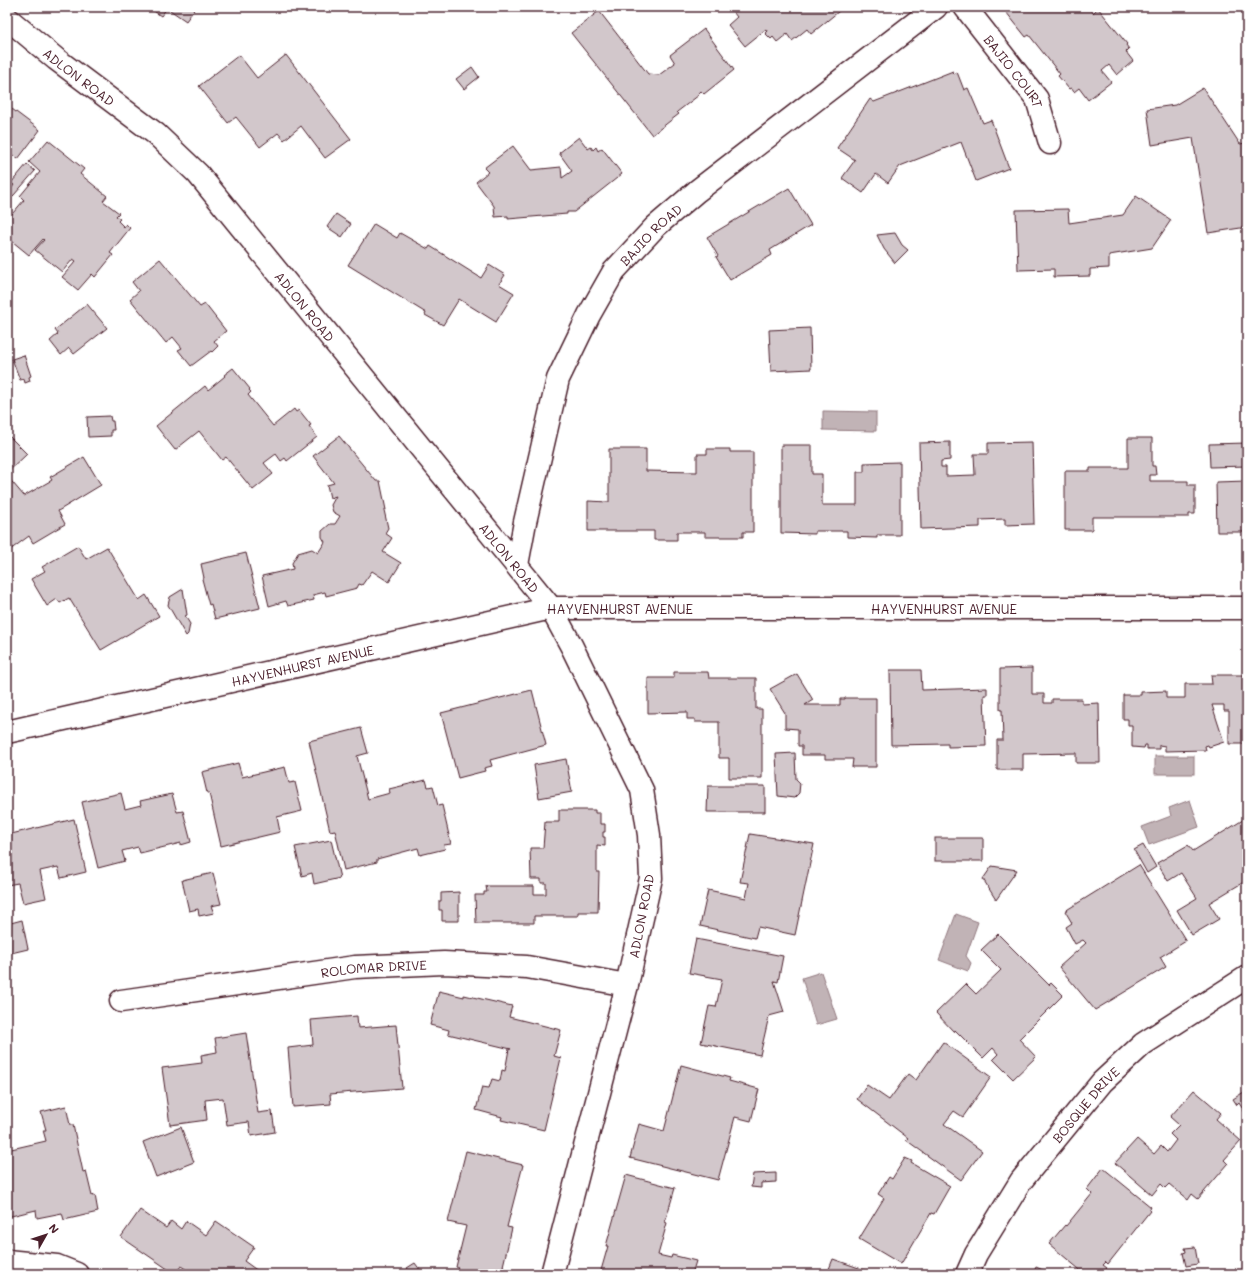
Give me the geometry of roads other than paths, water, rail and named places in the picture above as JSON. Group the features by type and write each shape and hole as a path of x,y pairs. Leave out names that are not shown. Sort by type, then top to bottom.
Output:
{"street":[{"name":"BAJIO ROAD","path":"517,565 525,522 558,378 589,315 614,271 654,227 936,7"},
{"name":"BAJIO COURT","path":"965,7 1037,99 1050,143"},
{"name":"ADLON ROAD","path":"7,18 56,58 156,134 198,174 551,608 572,647 642,790 649,835 651,878 627,985 552,1274"},
{"name":"HAYVENHURST AVENUE","path":"7,732 551,608 1247,608"},
{"name":"ROLOMAR DRIVE","path":"121,1000 355,967 444,963 527,967 627,985"},
{"name":"BOSQUE DRIVE","path":"967,1274 976,1254 1021,1181 1102,1082 1143,1044 1247,977"},
{"path":"7,1261 57,1266 77,1274"}]}
